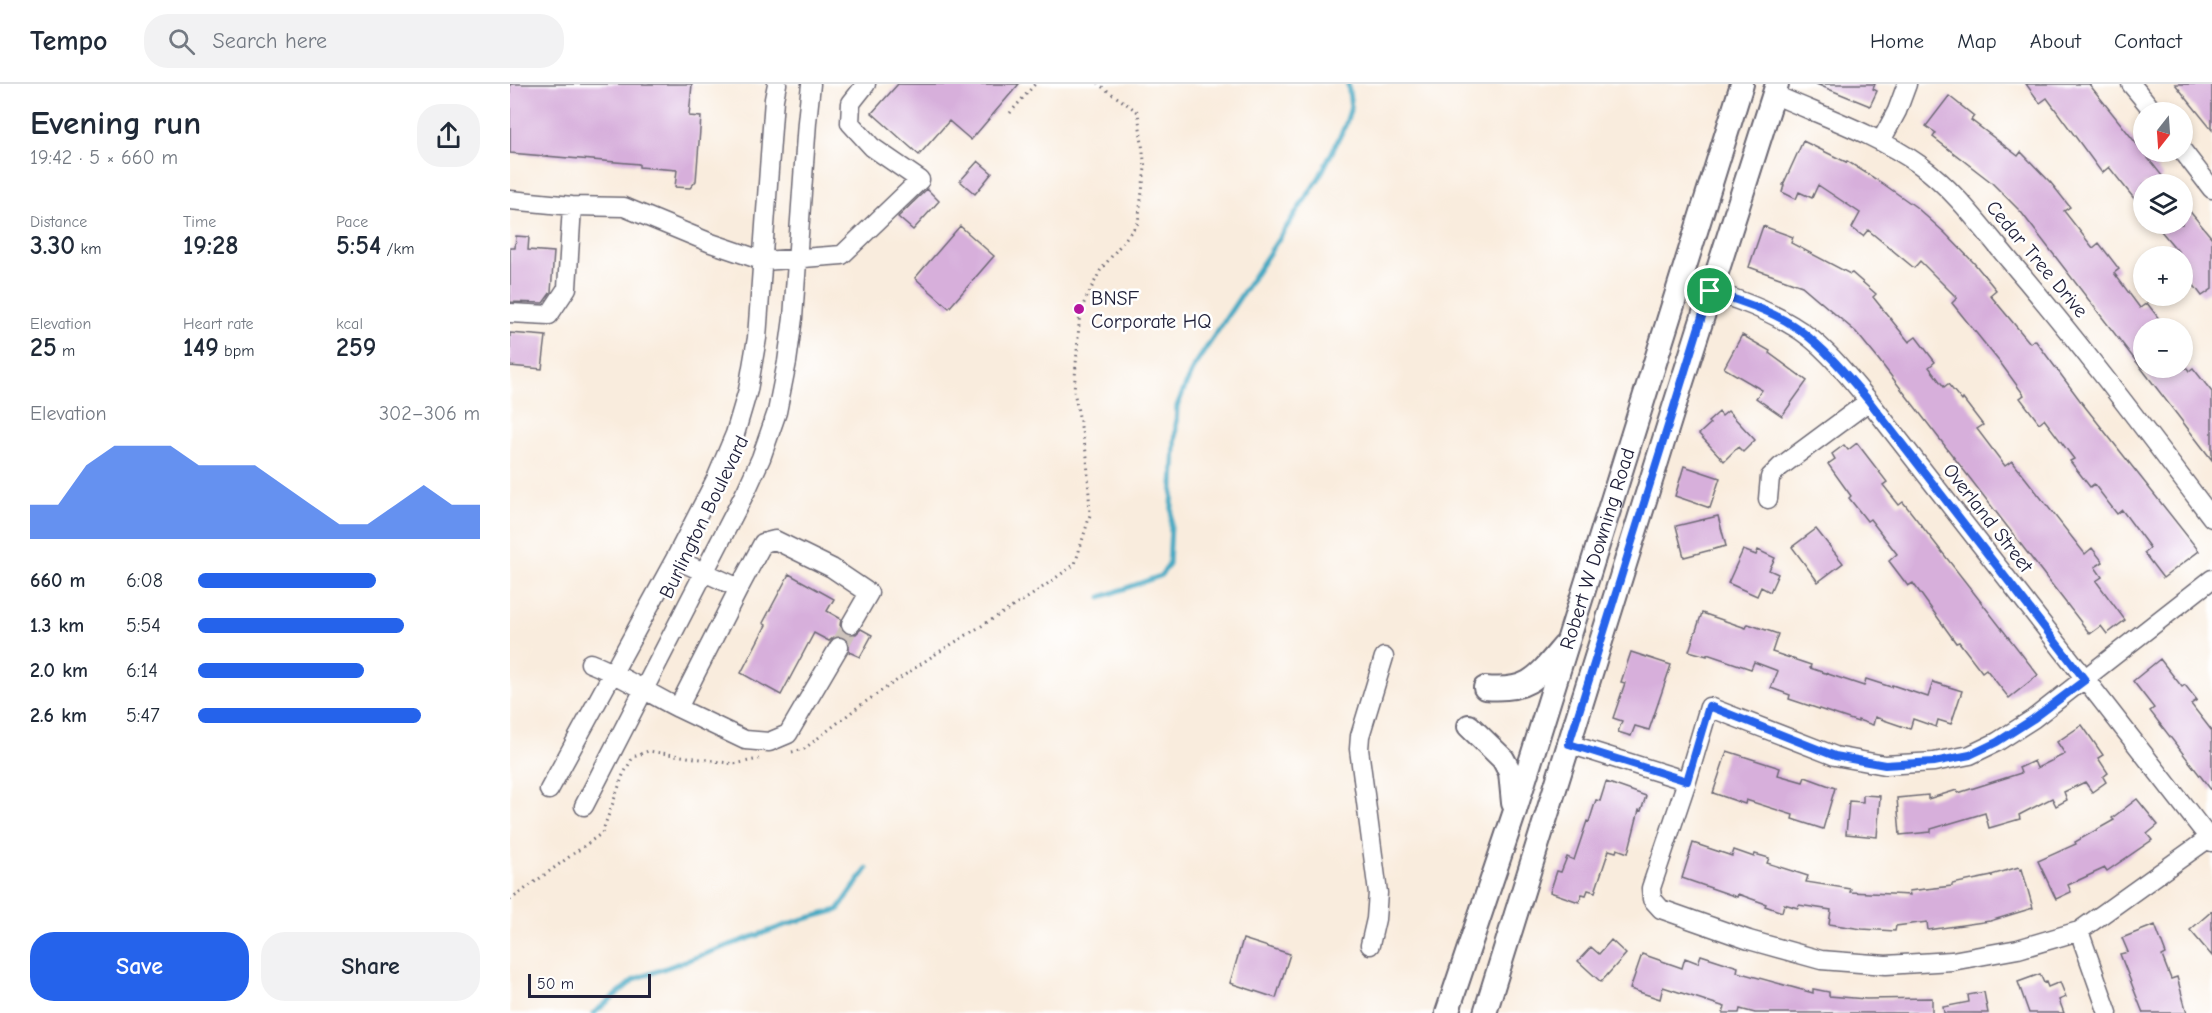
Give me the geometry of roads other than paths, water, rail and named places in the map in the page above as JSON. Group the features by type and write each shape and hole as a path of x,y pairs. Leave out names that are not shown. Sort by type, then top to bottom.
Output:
{"main road":[{"name":"Robert W Downing Road","path":"1447,1013 1515,813 1742,84"},
{"name":"Robert W Downing Road","path":"1485,1013 1775,89"},
{"path":"1485,688 1507,690 1523,685 1539,675 1568,642"},
{"path":"1469,726 1503,759 1510,772 1515,813"}],"street":[{"name":"Burlington Boulevard","path":"549,790 675,559 716,478 735,434 748,390 757,338 774,99 777,84"},
{"name":"Burlington Boulevard","path":"584,806 747,489 777,412 793,318 811,84"},
{"path":"510,200 572,206 624,207 711,243 764,261 842,255 920,180 872,147 850,123 851,103 866,84"},
{"path":"1881,141 1897,111 1907,84"},
{"path":"2131,84 2146,102"},
{"name":"Cedar Tree Drive","path":"1775,89 1881,141 1921,166 1956,198 2097,367 2212,518"},
{"path":"2191,162 2212,189"},
{"path":"510,313 549,315 567,288 572,206"},
{"name":"Overland Street","path":"1680,282 1765,311 1795,326 1816,343 1869,401 2211,840"},
{"path":"1768,499 1770,477 1780,467 1869,401"},
{"path":"678,708 763,543 775,540 832,568 869,593 851,624"},
{"path":"675,559 739,588"},
{"path":"2211,840 2079,931 2018,949 1952,962 1886,965 1821,960 1749,940 1661,909 1652,899 1651,888 1687,781 1709,706 1835,756 1885,765 1934,762 1970,755 1997,742 2033,719 2212,579"},
{"path":"590,663 612,671 642,690 745,740 769,742 788,734 839,647"},
{"path":"1370,945 1376,919 1378,893 1359,749 1363,725 1384,657"},
{"path":"1569,744 1687,781"},
{"path":"2079,931 2108,1013"}],"waterway":[{"path":"1101,597 1160,576 1169,565 1177,406 1193,368 1319,178 1345,126 1351,107 1348,84"},
{"path":"594,1013 635,979 797,921 838,910 867,869"}],"tunnel":[{"path":"839,647 851,624"}],"place":[{"name":"BNSF Corporate HQ","path":"1079,309"}]}
